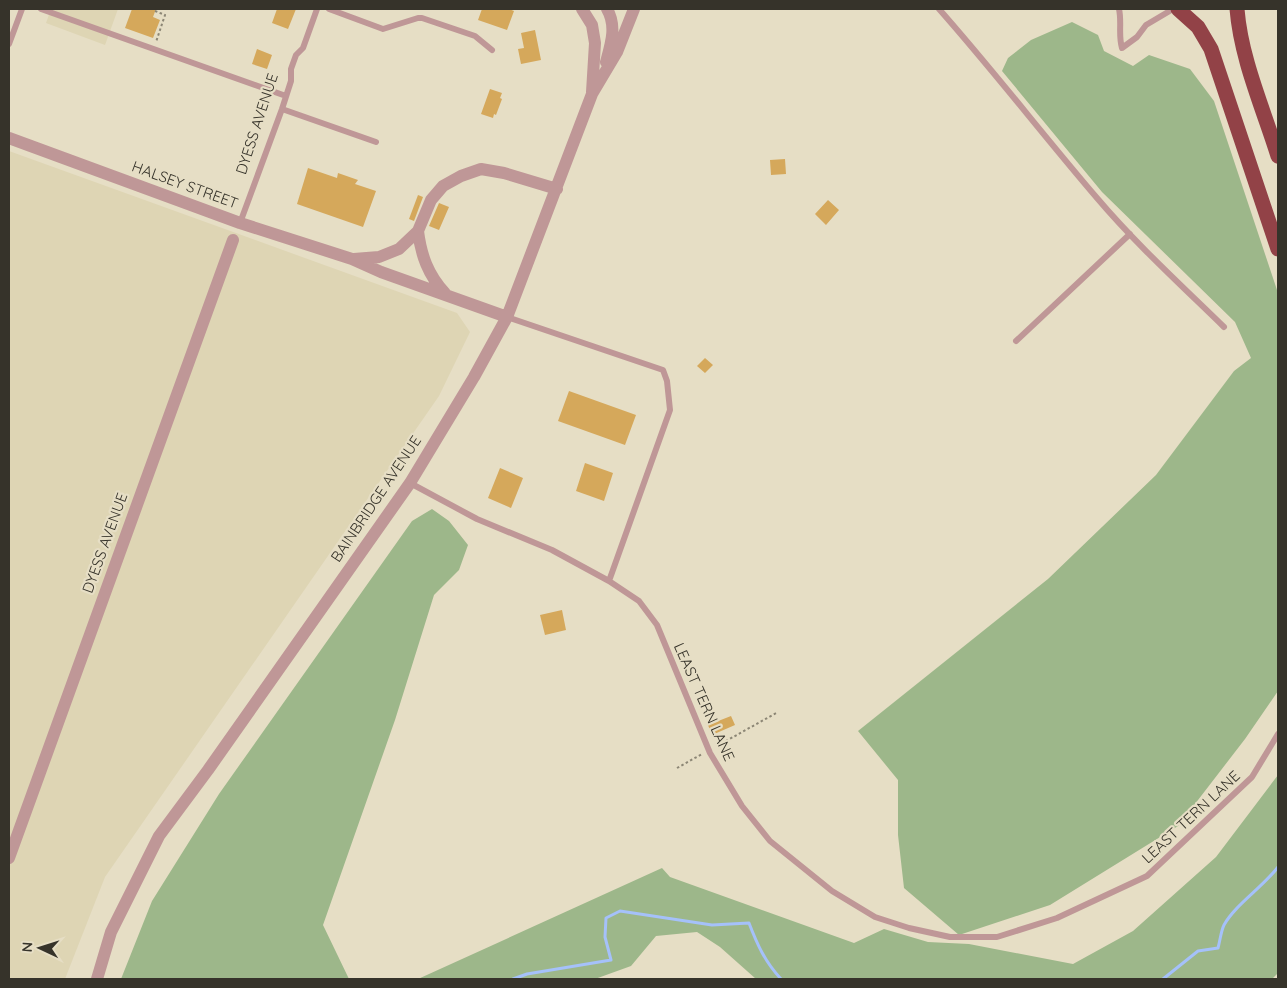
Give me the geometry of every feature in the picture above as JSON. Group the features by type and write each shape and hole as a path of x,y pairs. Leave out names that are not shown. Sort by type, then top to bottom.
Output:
{"highway":[{"path":"1178,9 1205,36 1218,68 1278,249"},
{"path":"1237,9 1239,29 1251,73 1278,156"}],"street":[{"path":"582,9 592,25 595,43 592,94"},
{"path":"594,36 606,9"},
{"path":"592,94 610,46 613,27 606,9"},
{"name":"BAINBRIDGE AVENUE","path":"97,979 112,932 159,836 214,762 410,483 474,378 507,317 592,94 617,52 634,9"},
{"name":"HALSEY STREET","path":"9,138 240,223 352,259 380,272 507,317"},
{"name":"HALSEY STREET","path":"352,259 379,257 399,249 418,231 431,200 444,186 461,176 482,169 504,173 557,189"},
{"path":"418,231 423,259 435,282 446,294"},
{"name":"DYESS AVENUE","path":"9,858 233,240"}],"lane":[{"path":"9,44 22,9"},
{"path":"41,9 286,96"},
{"name":"DYESS AVENUE","path":"240,223 282,109 291,81 291,69 296,55 302,48 317,9"},
{"path":"329,9 383,29 422,18 475,36 492,50"},
{"path":"939,9 976,50 1097,198 1130,234 1224,327"},
{"path":"1119,9 1121,28 1119,39 1122,48 1137,37 1146,25 1173,9"},
{"path":"282,109 376,142"},
{"path":"1016,341 1130,234"},
{"path":"507,317 663,370 667,381 670,410 609,580"},
{"name":"LEAST TERN LANE","path":"410,483 477,519 552,550 609,580 639,601 657,625 709,750 742,806 770,841 832,891 875,917 909,928 950,937 997,937 1056,918 1147,876 1252,777 1278,734"}],"path":[{"path":"153,49 165,15 155,11"},
{"path":"677,768 778,712"}],"shaded area":[{"path":"51,9 118,9 105,45 46,23"},
{"path":"9,151 457,313 470,332 439,396 105,877 65,979 9,979"}],"green space":[{"path":"1072,22 1098,35 1104,51 1133,66 1149,55 1190,69 1214,101 1278,293 1278,691 1245,739 1178,826 1050,905 959,935 904,888 898,835 898,780 858,731 1048,579 1156,475 1234,371 1251,358 1235,322 1102,192 1002,71 1008,58 1031,40"},
{"path":"432,509 449,521 468,545 459,570 434,595 395,720 323,925 349,979 121,979 152,901 219,794 412,521"},
{"path":"1278,775 1278,973 1272,979 756,979 720,947 697,932 656,936 631,966 595,979 418,979 662,868 670,877 854,943 884,929 928,942 969,944 1073,964 1133,931 1216,857"}],"building":[{"path":"132,9 156,9 153,17 160,20 153,38 125,28"},
{"path":"277,9 296,9 288,29 272,23"},
{"path":"482,9 509,9 514,11 507,30 478,20"},
{"path":"535,30 541,60 521,64 518,49 524,48 521,33"},
{"path":"257,49 272,55 267,69 252,64"},
{"path":"490,89 502,93 500,98 502,99 493,118 481,114"},
{"path":"785,159 786,174 771,175 770,160"},
{"path":"308,168 337,178 338,173 358,180 355,184 376,191 363,227 297,204"},
{"path":"418,195 423,197 414,221 409,219"},
{"path":"828,200 839,210 826,225 815,214"},
{"path":"439,203 449,207 439,230 429,226"},
{"path":"705,358 713,365 705,373 697,366"},
{"path":"569,391 636,415 625,445 558,421"},
{"path":"585,463 613,473 604,501 576,491"},
{"path":"500,468 523,478 511,508 488,498"},
{"path":"562,610 566,630 545,635 540,615"},
{"path":"731,716 735,725 712,735 708,725"}],"waterway":[{"path":"1163,979 1198,951 1218,948 1223,927 1229,918 1278,867"},
{"path":"513,979 527,974 611,960 605,937 606,918 620,911 712,925 749,923 762,953 781,979"}]}
